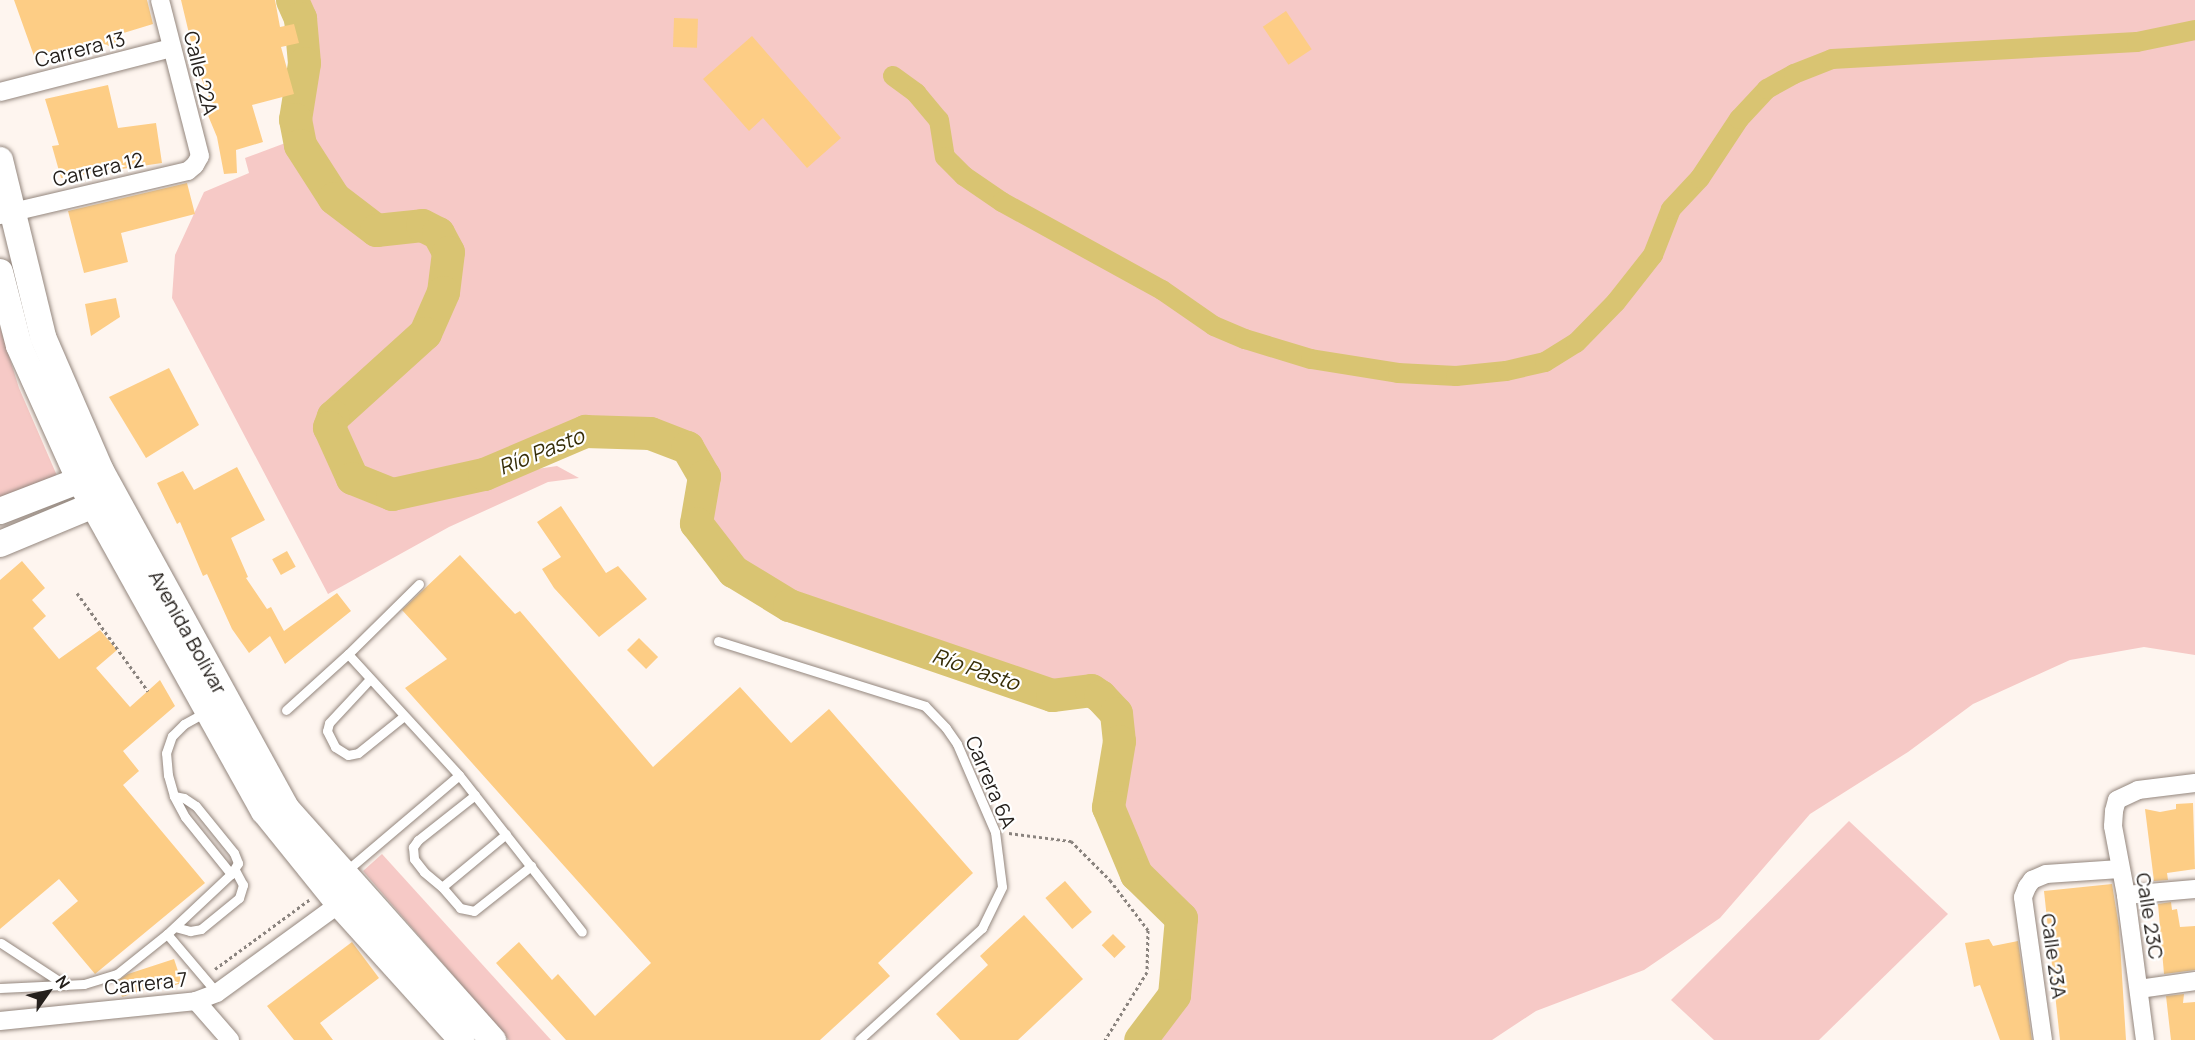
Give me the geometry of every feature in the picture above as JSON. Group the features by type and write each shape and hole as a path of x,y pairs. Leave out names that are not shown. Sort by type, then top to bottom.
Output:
{"main road":[{"name":"Avenida Bolívar","path":"0,160 6,214 43,337 91,476"},
{"name":"Avenida Bolívar","path":"0,272 19,346 91,476 207,711 264,811 339,904 462,1040"},
{"path":"0,511 91,476"},
{"name":"Avenida Bolívar","path":"103,501 287,809 493,1040"},
{"path":"0,544 103,501"}],"street":[{"name":"Calle 22A","path":"160,0 200,156"},
{"name":"Carrera 13","path":"0,92 171,48"},
{"name":"Carrera 12","path":"6,214 188,171 200,156"},
{"name":"Calle 23C","path":"2145,1040 2126,895 2113,825 2117,800 2138,790 2195,783"},
{"name":"Calle 23A","path":"2043,1040 2023,897 2032,880 2046,874 2121,869"},
{"path":"2126,895 2195,890"},
{"name":"Carrera 7","path":"0,1021 196,1001 217,993 339,904"},
{"path":"2139,989 2195,981"},
{"path":"196,1001 230,1040"}],"lane":[{"path":"286,710 348,654 419,584"},
{"name":"Carrera 6A","path":"718,641 925,706 946,728 957,744 995,832 1002,887 982,928 859,1040"},
{"path":"348,654 459,775 582,932"},
{"path":"370,679 329,723 327,731 335,747 348,755 358,753 405,716"},
{"path":"171,931 201,929 239,897 243,885 185,818 174,796 166,763 169,741 184,724 207,711"},
{"path":"344,873 459,775"},
{"path":"475,795 418,840 413,848 414,859 424,872 442,887 460,908 474,911 531,866"},
{"path":"0,988 95,982 117,974 171,931 233,872 238,860 234,853 196,806 184,798 174,796"},
{"path":"442,887 506,834"},
{"path":"171,931 217,993"},
{"path":"1,943 65,985"}],"path":[{"path":"77,594 148,691"},
{"path":"995,832 1071,841 1110,880 1148,930 1147,972 1105,1040"},
{"path":"205,977 313,897"}],"shaded area":[{"path":"299,0 2195,0 2195,655 2144,647 2070,660 1973,704 1908,752 1810,814 1720,918 1644,970 1536,1011 1492,1040 1140,1040 1174,995 1181,918 1136,874 1108,807 1119,741 1116,713 1100,696 1091,690 1052,695 789,605 733,571 704,523 713,480 691,443 657,421 595,416 483,469 388,485 354,470 332,422 385,371 428,335 455,277 458,242 428,220 379,226 335,195 304,144 300,121 312,63 307,18"},
{"path":"288,142 340,209 376,236 416,229 436,237 443,258 436,301 414,337 335,407 325,427 350,482 382,496 412,498 503,474 557,466 579,478 548,482 449,527 328,594 172,298 175,255 204,192 249,173 245,158"},
{"path":"0,327 19,388 58,478 0,498"},
{"path":"1849,821 1948,914 1819,1040 1714,1040 1671,1000"},
{"path":"382,854 551,1040 509,1040 363,871"}],"building":[{"path":"14,0 147,0 153,24 117,35 119,45 80,48 80,45 34,56"},
{"path":"181,0 275,0 280,27 294,24 299,43 281,47 294,94 252,105 263,142 236,150 237,173 224,174 217,137 207,113 214,111 197,67"},
{"path":"1286,11 1312,49 1289,65 1263,27"},
{"path":"674,18 698,19 697,48 673,47"},
{"path":"752,36 841,138 807,168 763,118 749,131 703,79"},
{"path":"108,85 118,128 156,123 162,163 61,178 52,146 59,145 45,99"},
{"path":"187,183 195,214 121,233 128,262 84,273 68,211"},
{"path":"116,298 120,317 91,336 85,304"},
{"path":"169,368 199,425 146,458 109,397"},
{"path":"237,467 265,520 231,538 248,577 246,578 267,609 271,607 284,631 337,593 351,611 285,664 270,636 249,653 232,629 207,574 203,576 180,522 177,524 157,483 183,471 194,490"},
{"path":"561,506 606,573 618,566 647,599 599,637 554,588 542,569 561,557 537,522"},
{"path":"287,551 296,567 281,575 272,559"},
{"path":"460,555 515,614 520,611 653,767 740,687 791,743 829,709 973,873 878,963 890,976 820,1040 566,1040 496,963 519,942 552,980 558,974 595,1016 651,963 405,688 447,659 402,610"},
{"path":"22,561 45,588 32,600 46,616 33,628 59,659 100,630 117,650 96,668 130,707 160,680 175,706 123,751 139,771 123,785 205,883 95,974 52,923 78,901 59,879 0,929 0,580"},
{"path":"639,638 658,657 646,669 627,650"},
{"path":"2193,803 2195,869 2167,873 2168,880 2154,881 2145,809 2160,812 2176,809 2176,804"},
{"path":"1065,881 1092,912 1072,929 1045,898"},
{"path":"2112,884 2119,927 2126,1040 2060,1040 2044,891"},
{"path":"2171,902 2172,910 2177,909 2180,927 2195,926 2195,970 2164,974 2158,904"},
{"path":"1024,915 1083,979 1018,1040 960,1040 936,1014 988,965 980,956"},
{"path":"1113,934 1126,947 1114,958 1102,945"},
{"path":"1989,939 1993,946 2018,941 2032,1040 2000,1040 1980,985 1974,987 1965,943"},
{"path":"352,942 379,978 320,1023 333,1040 294,1040 267,1006"},
{"path":"174,959 182,983 165,988 164,983 122,997 117,981 128,974"},
{"path":"2184,994 2183,1003 2195,1002 2195,1040 2171,1040 2166,996"}],"waterway":[{"name":"Río Pasto","path":"292,0 300,18 304,63 295,119 300,145 334,198 376,230 422,225 438,233 448,252 443,292 425,333 333,416 329,427 352,478 392,494 484,474 585,431 650,433 687,447 704,476 696,523 733,571 789,605 1052,695 1091,690 1100,696 1116,713 1119,741 1108,807 1136,874 1181,918 1174,995 1140,1040"},
{"path":"893,76 916,93 939,120 945,157 964,176 1002,202 1162,290 1214,326 1245,339 1311,359 1398,373 1456,376 1506,371 1545,362 1576,343 1616,302 1653,255 1671,209 1700,178 1739,119 1767,89 1794,74 1832,59 2137,42 2195,30"}]}
